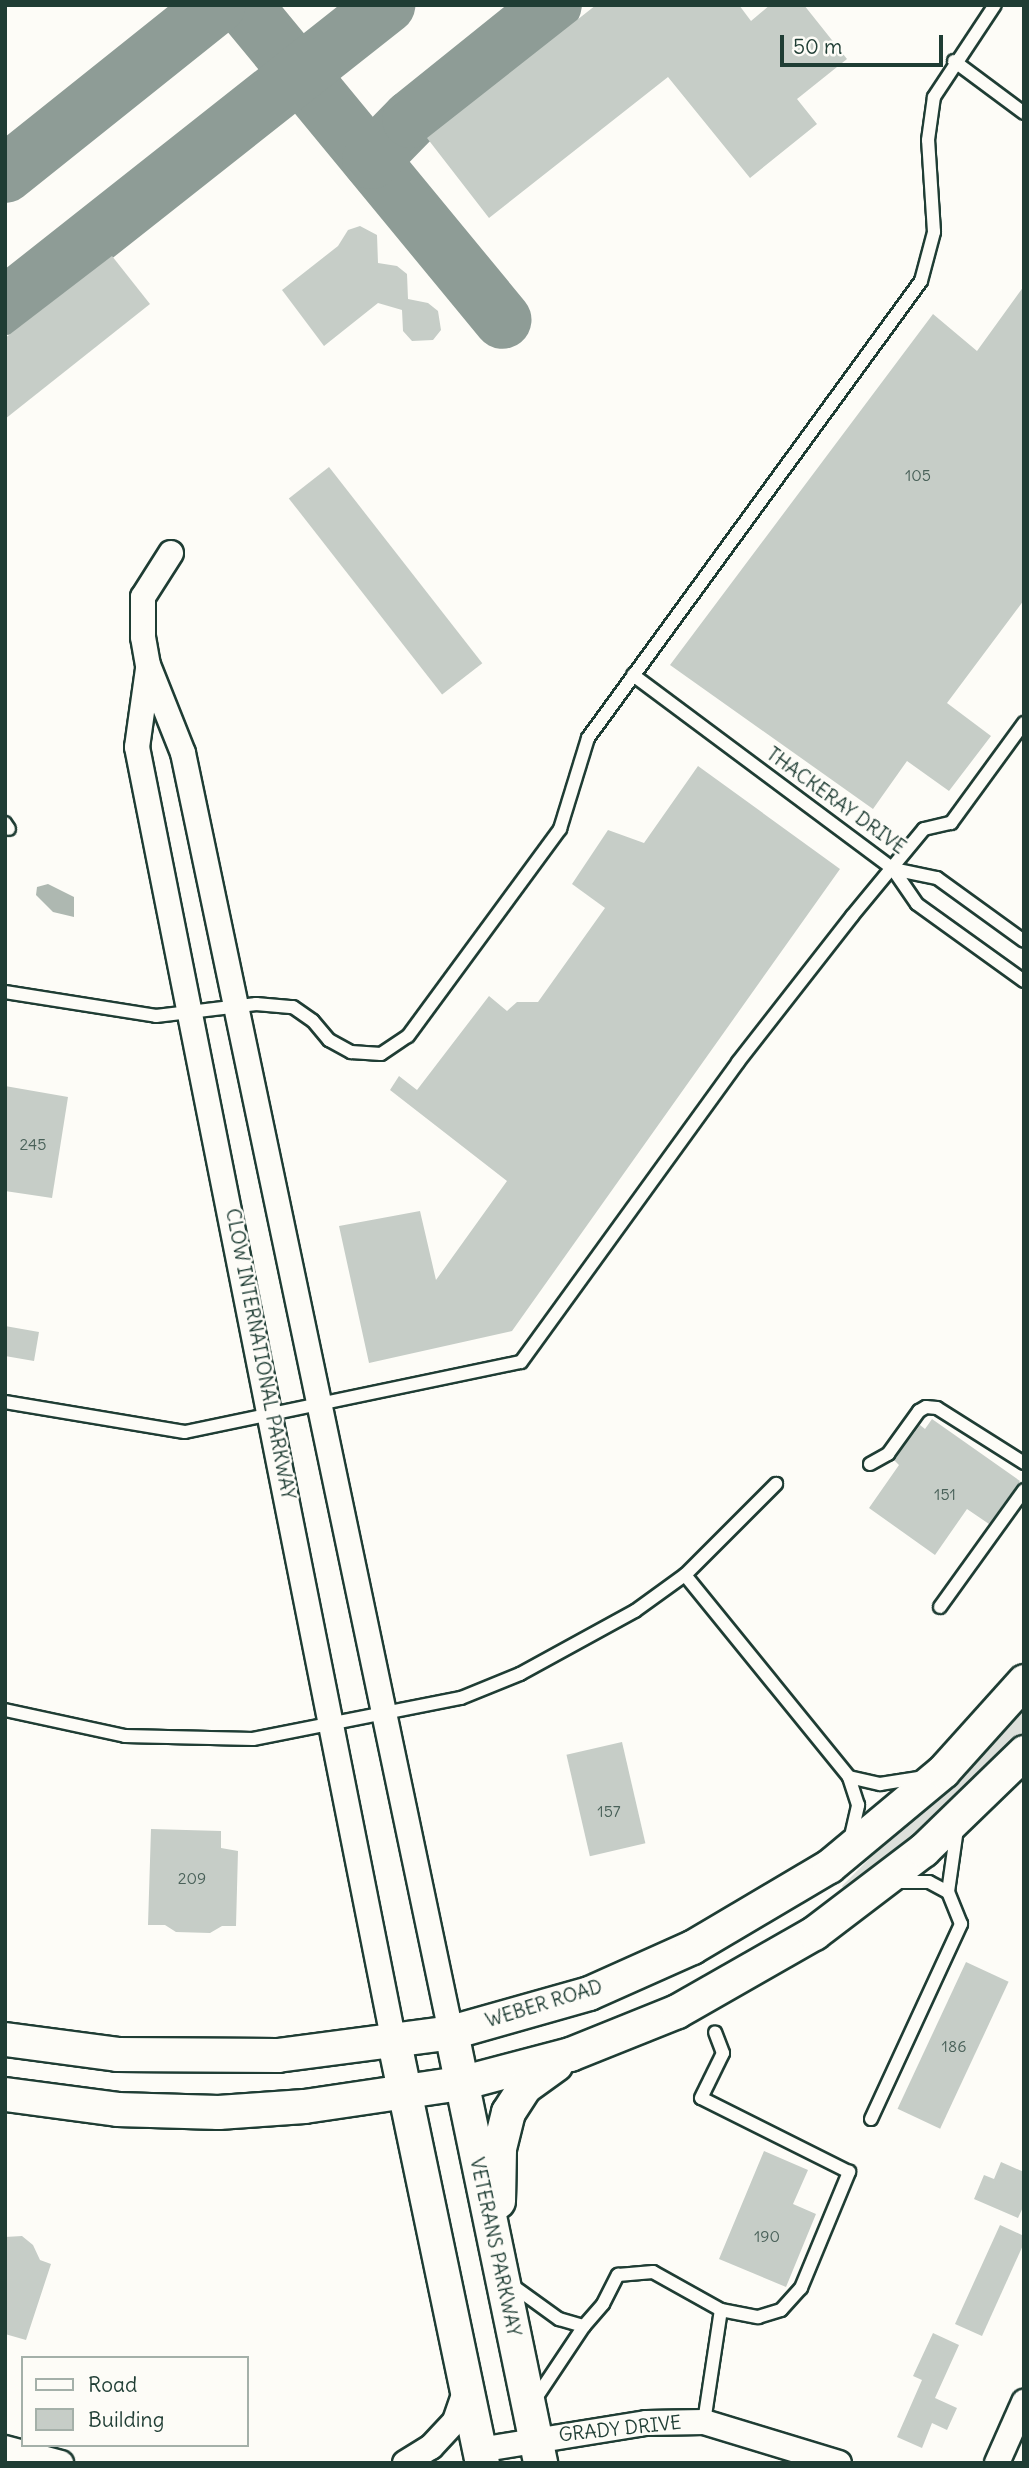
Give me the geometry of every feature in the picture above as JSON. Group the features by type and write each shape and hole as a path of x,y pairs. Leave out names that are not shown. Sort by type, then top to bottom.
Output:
{"main road":[{"name":"WEBER ROAD","path":"5,2039 117,2054 195,2057 278,2055 394,2042 451,2032 589,1993 692,1947 829,1866 943,1771 1024,1681"},
{"path":"5,2094 104,2108 218,2112 405,2092 460,2083 570,2054 677,2011 737,1981 886,1882 960,1818 1024,1752"},
{"name":"VETERANS PARKWAY","path":"451,2032 536,2436"},
{"path":"394,2042 480,2456"},
{"path":"499,2265 499,2148 508,2112 524,2087 570,2054"}],"street":[{"name":"CLOW INTERNATIONAL PARKWAY","path":"172,553 143,597 148,665 137,747 272,1413 394,2042"},
{"name":"CLOW INTERNATIONAL PARKWAY","path":"148,665 183,753 233,1006 451,2032"},
{"path":"405,2463 431,2447 455,2421 467,2386"},
{"path":"997,2463 1024,2402"},
{"name":"GRADY DRIVE","path":"480,2456 536,2436 646,2423 704,2422 839,2463"},
{"path":"5,2448 61,2463"}],"lane":[{"path":"5,992 156,1016 233,1006 293,1007 313,1021 329,1040 351,1052 381,1054 408,1036 560,829 588,738 920,281 934,232 928,140 934,97 954,61 995,5"},
{"path":"954,61 1024,113"},
{"name":"THACKERAY DRIVE","path":"632,675 893,869 937,878 1024,941"},
{"path":"5,1402 185,1432 521,1362 738,1062 924,829 951,823 1024,723"},
{"path":"893,869 917,904 1024,981"},
{"path":"870,1464 888,1454 919,1411 926,1407 937,1408 1024,1463"},
{"path":"5,1710 113,1734 190,1739 253,1739 384,1716 461,1698 520,1674 635,1611 685,1575 776,1484"},
{"path":"940,1607 1024,1490"},
{"path":"685,1575 849,1777 858,1805 855,1823 850,1839 829,1866"},
{"path":"849,1777 880,1784 943,1771"},
{"path":"871,2119 961,1924 948,1892 950,1859 960,1818"},
{"path":"886,1882 929,1882 948,1892"},
{"path":"536,2436 584,2326 604,2304 618,2275 653,2272 721,2309 758,2317 781,2310 801,2288 849,2172 701,2098 723,2053 715,2032"},
{"path":"499,2265 559,2319 584,2326"},
{"path":"704,2422 721,2309"}],"shaded area":[{"path":"48,884 74,897 74,917 53,912 36,895 37,887"},
{"path":"1024,1704 1024,1732 1005,1754 947,1811 847,1893 842,1886"}],"building":[{"path":"596,5 739,5 751,21 770,5 804,5 847,59 797,99 817,124 750,178 668,77 489,218 427,138"},
{"path":"360,226 377,235 378,263 397,266 407,274 408,299 428,303 438,311 441,330 433,340 412,341 403,331 402,310 378,303 324,346 282,290 338,246 348,230"},
{"path":"112,256 150,304 5,419 5,338"},
{"path":"1024,286 1024,600 947,703 991,736 949,791 907,761 873,809 670,665 933,314 977,351"},
{"path":"329,467 482,663 442,695 289,498"},
{"path":"698,766 840,869 512,1331 369,1363 339,1226 420,1211 436,1280 507,1181 390,1090 399,1076 417,1090 489,996 507,1011 517,1002 538,1002 605,908 572,884 608,830 644,843"},
{"path":"5,1086 68,1097 52,1198 5,1191"},
{"path":"5,1326 39,1332 34,1361 5,1356"},
{"path":"932,1419 1020,1481 989,1524 967,1509 935,1555 869,1508 899,1465 894,1460 920,1425 925,1429"},
{"path":"622,1742 645,1843 590,1856 566,1755"},
{"path":"151,1829 221,1831 221,1848 238,1851 236,1926 222,1926 210,1933 176,1932 165,1925 148,1925"},
{"path":"966,1962 1009,1982 940,2129 898,2109"},
{"path":"764,2151 808,2170 793,2204 816,2214 786,2287 719,2259"},
{"path":"1001,2162 1024,2172 1024,2205 1018,2218 974,2199 984,2175 994,2179"},
{"path":"1000,2225 1024,2236 1024,2243 982,2336 955,2324"},
{"path":"22,2236 33,2245 40,2260 51,2264 26,2340 5,2334 5,2237"},
{"path":"933,2333 959,2345 935,2398 957,2408 947,2430 932,2423 922,2448 897,2437 922,2380 913,2376"}],"taxiway":[{"path":"5,174 217,5"},
{"path":"243,5 503,320"},
{"path":"5,306 386,5"},
{"path":"371,160 411,119 553,5"}]}
